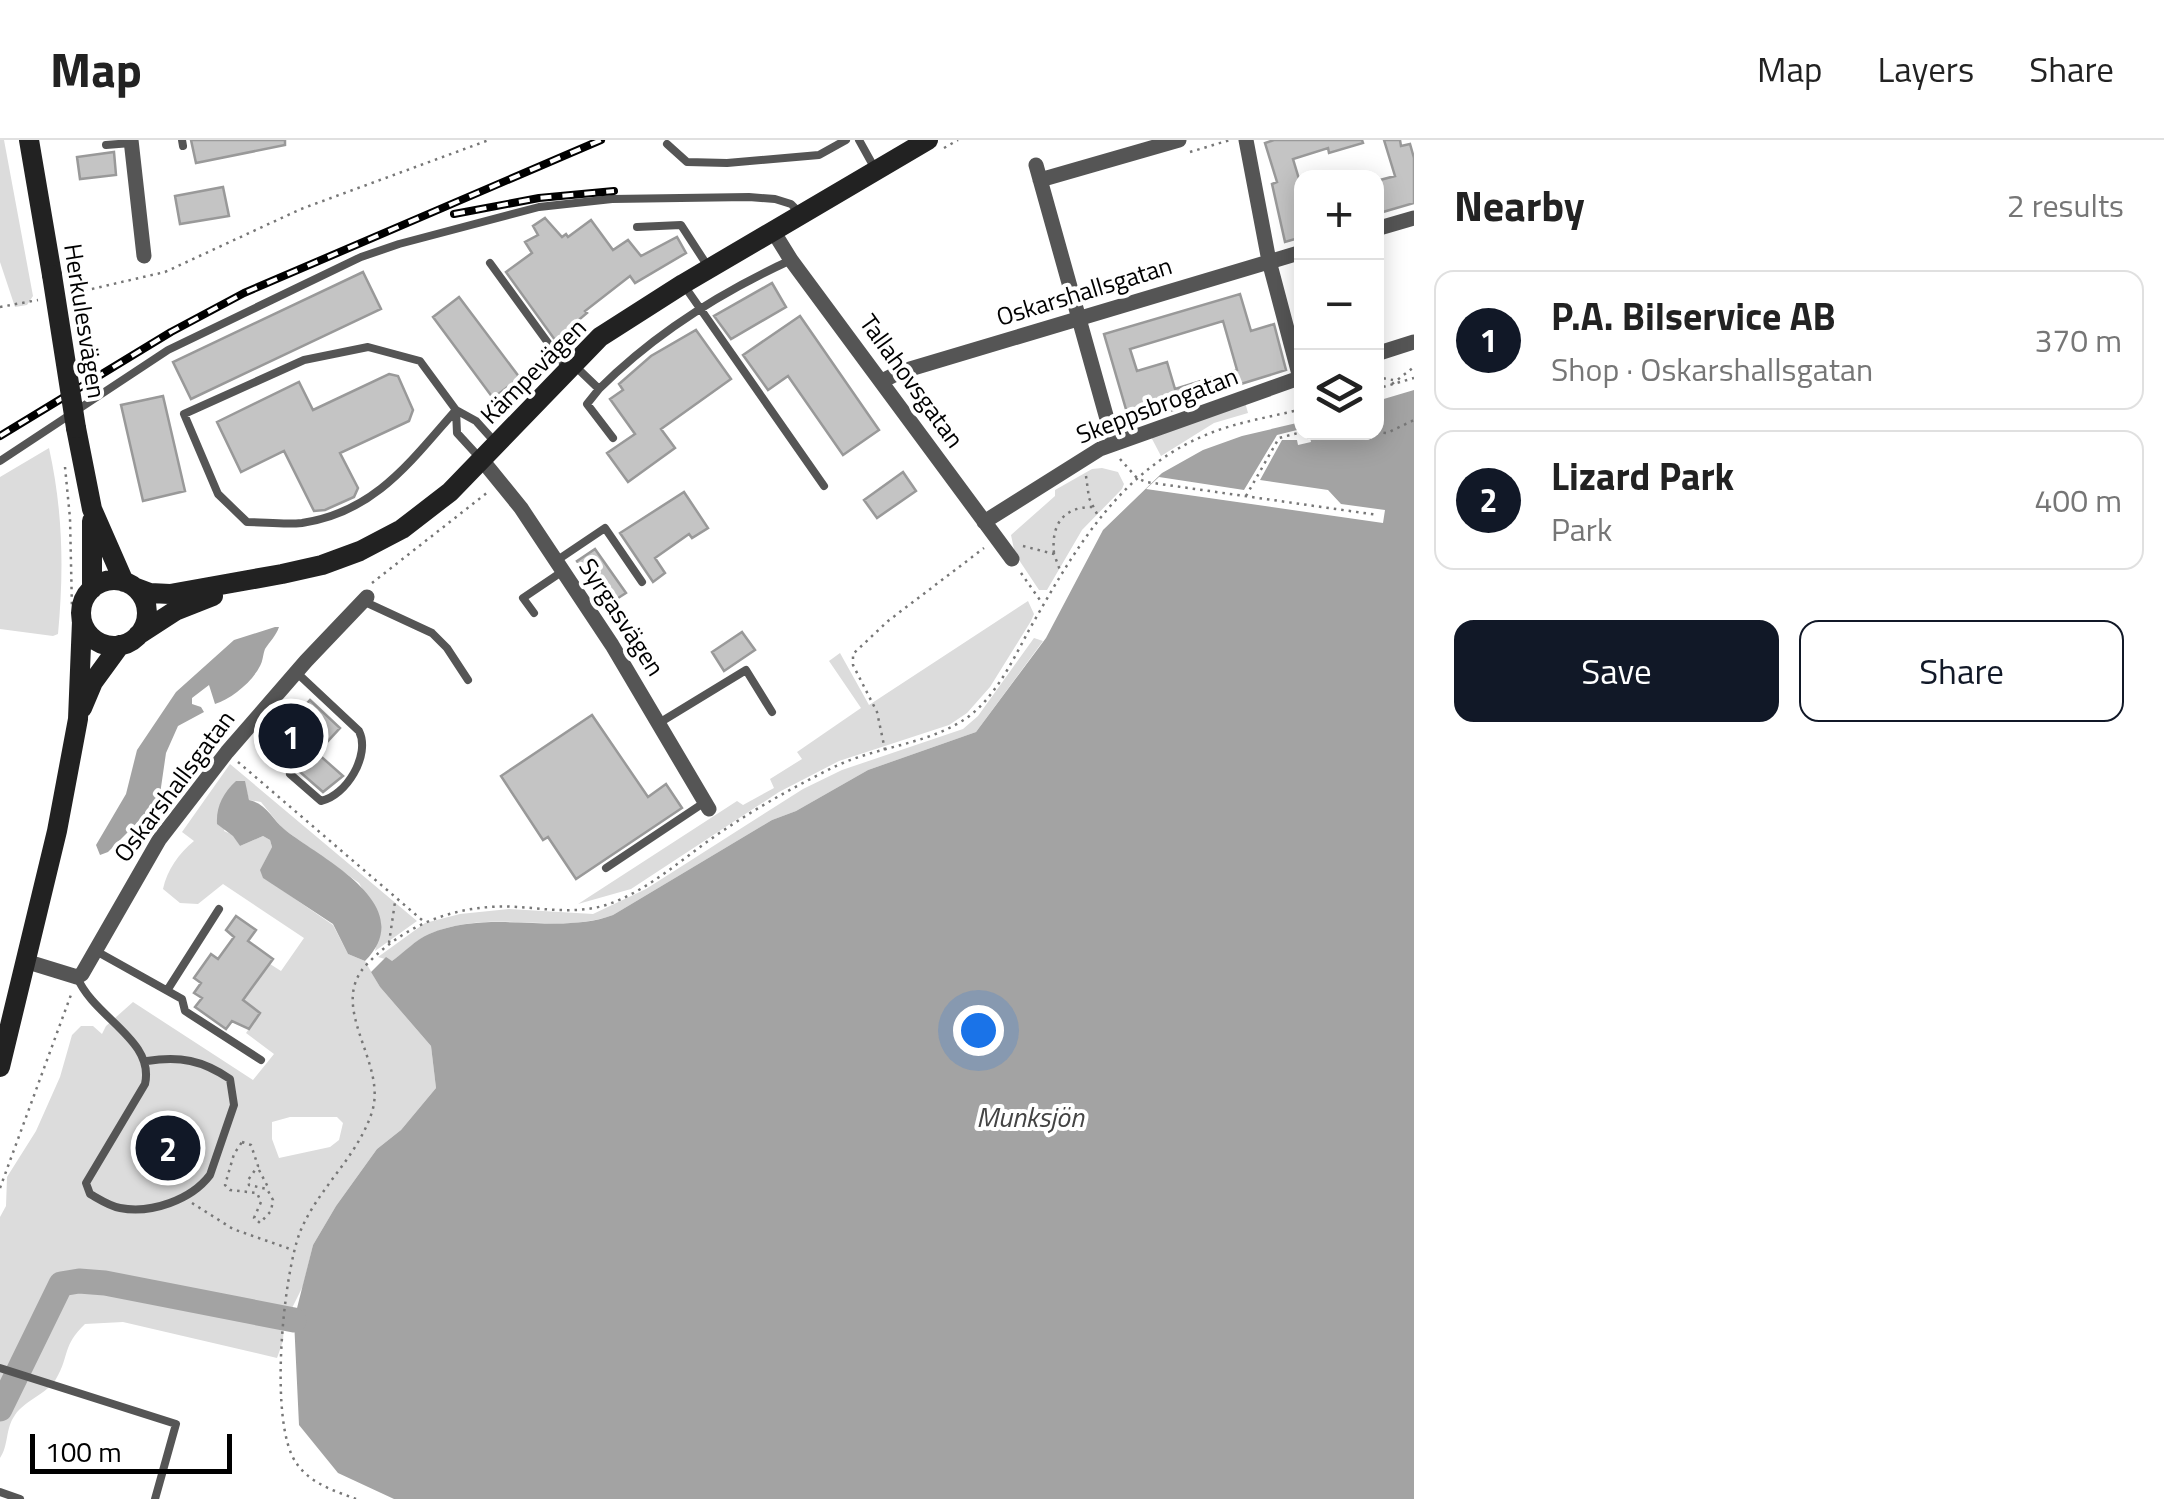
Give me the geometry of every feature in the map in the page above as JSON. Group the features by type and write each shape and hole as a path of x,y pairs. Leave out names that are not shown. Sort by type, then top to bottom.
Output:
{"main road":[{"name":"Herkulesvägen","path":"30,140 92,509 92,589"},
{"name":"Kämpevägen","path":"130,585 150,593 170,594 282,574 335,561 402,529 450,492 600,337 928,140"},
{"name":"Herkulesvägen","path":"92,509 130,585"},
{"name":"Kämpevägen","path":"129,640 200,600 282,574"},
{"path":"0,1068 78,719 93,682 147,616 142,595 130,585 109,580 92,589 77,616 78,719"},
{"path":"77,616 100,643 129,640"}],"street":[{"path":"1114,444 1038,172 1179,140"},
{"path":"1246,140 1269,261 1294,355"},
{"path":"131,141 144,256"},
{"path":"1384,227 1414,218"},
{"name":"Tallahovsgatan","path":"773,231 790,260 1012,559"},
{"name":"Oskarshallsgatan","path":"882,380 1294,254"},
{"path":"1384,351 1414,342"},
{"name":"Skeppsbrogatan","path":"984,522 1114,444 1294,379"},
{"name":"Syrgasvägen","path":"489,452 500,480 559,566 707,805"},
{"name":"Oskarshallsgatan","path":"77,976 88,968 158,840 227,752 365,599"},
{"path":"25,960 77,976"}],"lane":[{"path":"667,144 686,162 727,163 819,155 846,140"},
{"path":"859,140 876,170"},
{"path":"106,145 131,141"},
{"path":"0,461 168,350 361,258 399,244 539,207 612,198 749,197 791,204 801,215"},
{"path":"637,227 681,225 709,269"},
{"path":"614,438 587,404 599,389 634,355 701,310 790,260"},
{"path":"490,263 569,366 599,389"},
{"path":"683,284 824,486"},
{"path":"456,410 385,489 355,507 298,523 246,522 218,494 184,414 304,360 368,347 420,361 456,410 476,421 489,452"},
{"path":"456,410 457,433 489,452"},
{"path":"534,613 523,598 605,528 642,582"},
{"path":"365,599 432,632 448,648 468,680"},
{"path":"658,723 746,670 772,712"},
{"path":"290,774 316,798 328,800 356,770 364,754 360,731 296,672"},
{"path":"606,868 707,805"},
{"path":"168,989 219,910"},
{"path":"96,951 168,989 182,999 185,1011 261,1060"},
{"path":"77,976 84,993 142,1051 147,1061 145,1084 89,1174 86,1189 123,1208 159,1206 184,1196 210,1175 234,1104 230,1079 204,1063 182,1058 147,1061"},
{"path":"4,1369 176,1424 154,1499"},
{"path":"0,1492 20,1499"}],"path":[{"path":"65,295 164,272 301,209 489,140"},
{"path":"0,308 49,298"},
{"path":"1384,380 1393,382 1414,367"},
{"path":"1384,386 1414,378"},
{"path":"1054,554 999,542 888,622 853,654 853,664 877,712 885,751 943,732 968,718 1004,675 1098,517 1136,478 1202,436 1294,411"},
{"path":"1384,433 1414,420"},
{"path":"1245,497 1279,438 1294,434"},
{"path":"1114,444 1118,456 1136,478 1168,486 1378,515"},
{"path":"63,452 77,616"},
{"path":"1084,459 1092,507 1098,517"},
{"path":"1062,574 1054,554 1053,535 1062,516 1078,508 1092,507"},
{"path":"1012,559 1044,604"},
{"path":"227,752 423,921"},
{"path":"389,945 396,900"},
{"path":"356,1499 312,1480 294,1462 281,1418 280,1370 294,1250 314,1206 362,1138 373,1108 374,1077 352,1002 356,976 379,952"},
{"path":"0,1188 77,976"},
{"path":"249,1142 270,1193 274,1204 260,1223 254,1218 261,1202 257,1193 230,1190 224,1185 239,1146 249,1142"},
{"path":"258,1168 248,1182 270,1193"},
{"path":"184,1196 233,1229 294,1250"}],"shaded area":[{"path":"0,140 4,140 33,296 27,305 15,307 0,262"},
{"path":"1245,402 1248,413 1214,423 1161,456 1151,437"},
{"path":"49,448 61,541 58,634 53,636 0,629 0,477"},
{"path":"1092,469 1118,472 1124,484 1122,489 1082,530 1047,590 1039,590 1015,554 1011,535 1055,496 1055,490"},
{"path":"1028,601 1034,614 1031,621 990,687 967,713 949,725 839,761 779,792 631,889 578,904 737,801 743,805 774,788 770,779 802,759 797,752 861,708 829,661 840,653 869,705"},
{"path":"1034,638 1043,641 976,732 868,770 796,811 772,820 613,915 569,923 453,926 424,937 392,961 378,957 425,923 460,914 509,909 593,914 646,889 803,789 842,770 963,729 978,716"},
{"path":"230,764 417,921 375,951 381,923 359,883 282,828 261,802 249,800 244,781 224,831 233,835 240,846 263,836 270,840 272,847 263,865 263,877 333,925 348,954 365,961 380,987 431,1046 436,1088 401,1130 377,1149 313,1245 303,1286 292,1308 285,1307 283,1341 277,1358 123,1322 85,1324 69,1345 52,1384 15,1415 0,1458 0,1217 6,1206 7,1177 36,1131 60,1077 72,1035 81,1026 93,1026 102,1034 133,1002 253,1080 274,1054 246,1033 257,1017 240,1005 270,964 281,971 304,938 223,884 198,904 180,903 163,889 174,862 194,841 182,832","holes":["290,1117 337,1117 343,1123 339,1140 330,1147 279,1158 272,1139 272,1122"]}],"water":[{"name":"Munksjön","path":"1414,390 1414,1499 394,1499 338,1473 299,1425 294,1320 313,1245 377,1149 401,1130 436,1088 431,1046 371,972 386,957 392,961 424,937 453,927 500,922 570,923 613,915 772,820 796,811 868,770 976,732 1046,638 1103,530 1162,473 1203,450 1294,424 1294,440 1384,440 1384,399"},
{"path":"279,627 260,666 240,689 215,704 209,685 192,698 192,704 204,712 178,726 166,753 159,801 108,852 100,855 96,845 126,794 137,750 176,692 234,640"},
{"path":"236,781 245,781 249,800 340,868 373,902 381,920 379,940 365,961 348,954 333,924 263,878 260,870 272,847 270,840 263,836 240,846 217,824 221,801"}],"pier":[{"path":"1294,431 1294,440 1282,440 1260,480 1328,490 1341,504 1385,510 1383,523 1146,489 1159,477 1244,490 1277,435"}],"building":[{"path":"191,140 285,140 285,145 196,163"},
{"path":"1384,140 1400,140 1401,146 1410,144 1414,158 1414,203 1384,212 1384,179 1395,176"},
{"path":"1265,143 1363,143 1293,159 1296,170 1294,239 1285,242 1272,184 1277,182"},
{"path":"114,152 116,175 80,179 77,157"},
{"path":"223,187 229,216 180,224 175,196"},
{"path":"545,218 562,237 568,237 591,220 613,250 628,240 641,256 677,237 686,253 635,283 630,276 555,340 506,272 532,253 525,242 538,235 533,226"},
{"path":"363,272 381,309 191,399 173,362"},
{"path":"772,283 786,307 731,339 714,316"},
{"path":"1240,294 1251,331 1274,324 1286,370 1179,403 1180,408 1130,423 1104,334","holes":["1223,321 1237,370 1175,389 1167,362 1137,371 1130,349"]},
{"path":"459,297 520,378 493,398 433,317"},
{"path":"800,316 879,430 843,455 788,376 768,390 743,355"},
{"path":"696,330 731,379 661,429 675,448 628,482 607,453 635,434 610,399 623,390 619,384 651,356"},
{"path":"389,374 398,376 413,410 409,421 340,453 358,488 354,497 325,510 314,511 284,451 241,472 217,422 299,382 313,410"},
{"path":"163,396 185,491 143,501 121,405"},
{"path":"903,472 916,491 877,518 864,500"},
{"path":"684,492 708,528 692,538 689,534 655,558 665,573 653,582 620,533"},
{"path":"595,549 626,593 607,605 577,561"},
{"path":"742,632 755,650 724,671 712,652"},
{"path":"310,700 340,728 317,753 343,776 323,792 269,745"},
{"path":"592,715 648,797 666,784 682,808 576,879 548,837 543,840 501,776"},
{"path":"236,916 256,930 248,941 273,959 243,1000 260,1013 249,1029 232,1021 226,1029 195,1007 202,998 194,993 201,983 194,978 211,954 218,959 234,937 226,930"}],"waterway":[{"path":"0,1409 61,1284 105,1283 294,1320"}],"railway":[{"path":"0,436 171,332 244,293 601,140"},
{"path":"454,214 539,198 614,191"}],"place":[{"name":"P.A. Bilservice AB","path":"291,736"},
{"name":"Lizard Park","path":"168,1148"}]}
